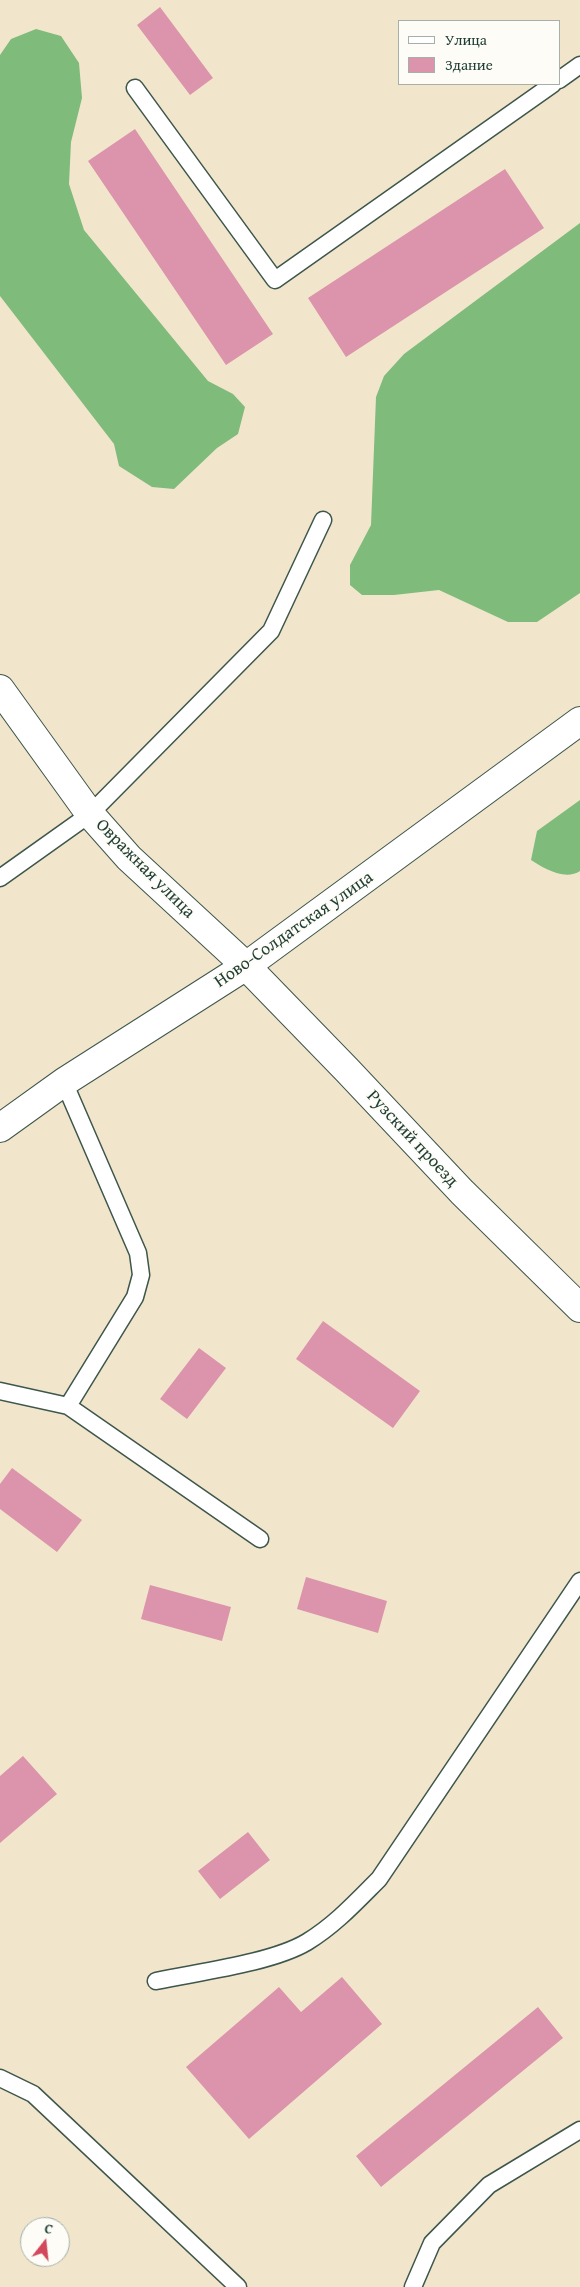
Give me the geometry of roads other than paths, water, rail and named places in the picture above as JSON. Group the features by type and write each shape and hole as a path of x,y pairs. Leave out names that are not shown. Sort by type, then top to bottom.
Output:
{"street":[{"name":"Овражная улица","path":"0,689 90,814 129,858 246,966"},
{"name":"Ново-Солдатская улица","path":"0,1128 64,1082 246,966 580,721"},
{"name":"Рузский проезд","path":"246,966 348,1070 462,1192 580,1308"}],"lane":[{"path":"560,79 580,64"},
{"path":"135,88 275,280 552,85"},
{"path":"0,878 90,814 271,631 323,520"},
{"path":"64,1082 138,1253 141,1275 135,1297 68,1406"},
{"path":"0,1391 68,1406 260,1539"},
{"path":"156,1981 270,1957 306,1943 344,1915 379,1879 580,1581"},
{"path":"0,2078 33,2094 238,2287"},
{"path":"413,2287 432,2243 489,2185 580,2130"}]}
